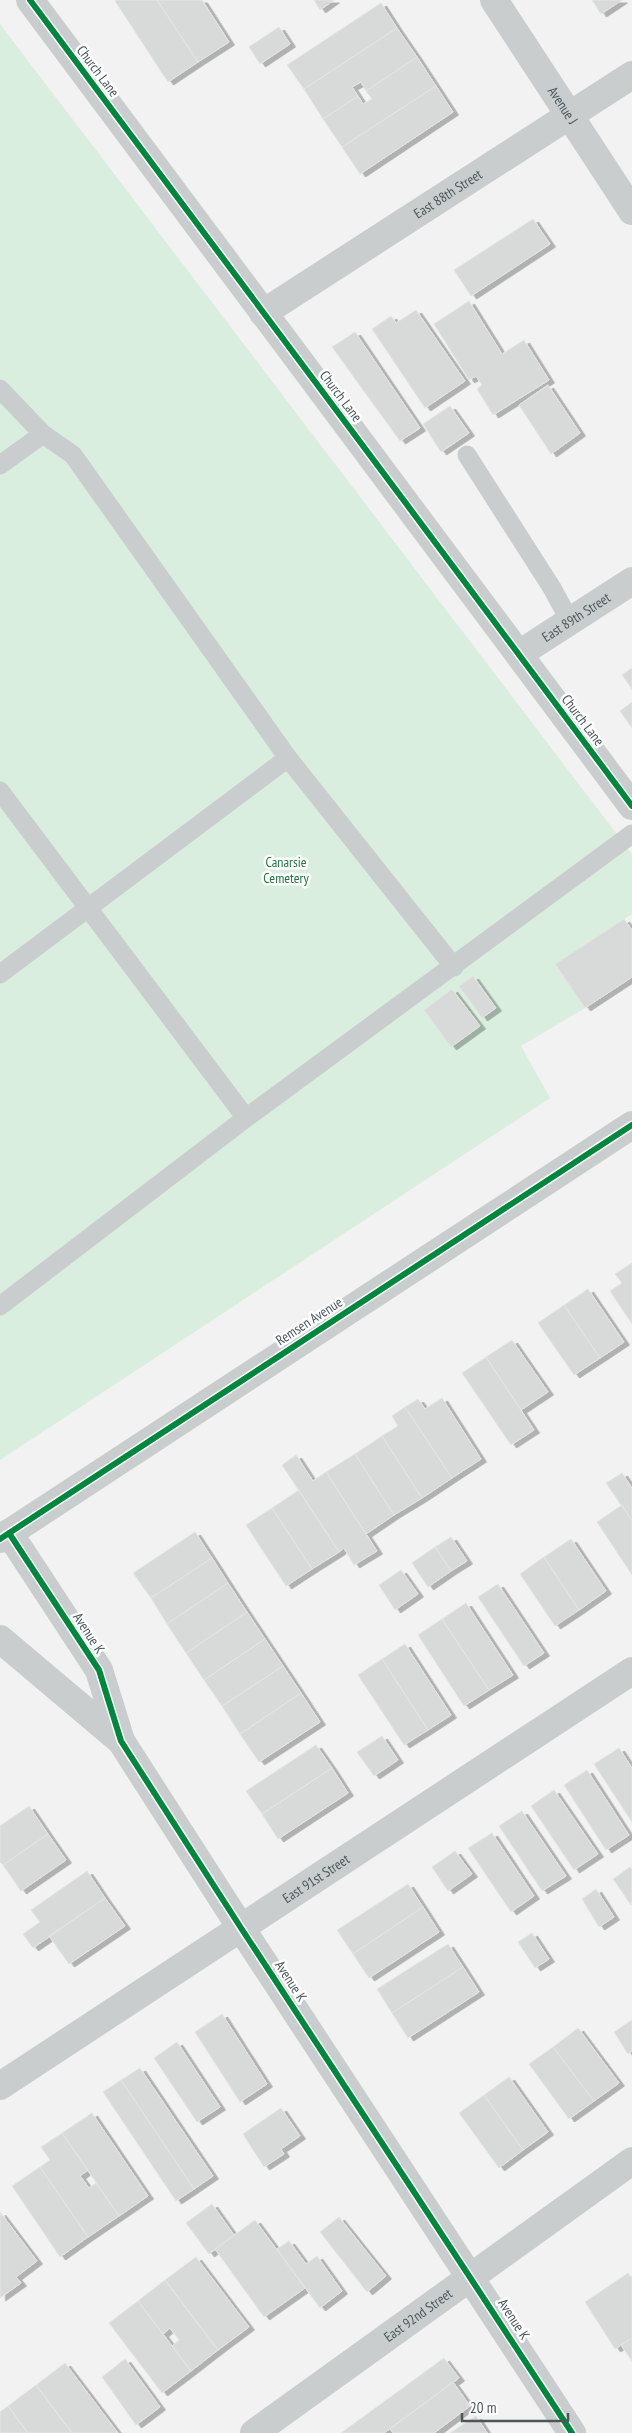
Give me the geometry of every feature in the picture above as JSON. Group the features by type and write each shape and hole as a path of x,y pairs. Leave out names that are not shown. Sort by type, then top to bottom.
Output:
{"street":[{"name":"Church Lane","path":"30,0 632,806"},
{"name":"Avenue J","path":"494,0 632,211"},
{"name":"East 88th Street","path":"263,312 632,76"},
{"name":"East 89th Street","path":"519,654 632,581"},
{"name":"Remsen Avenue","path":"3,1533 632,1125"},
{"name":"Avenue K","path":"3,1533 99,1670 121,1741 241,1928 572,2433"},
{"name":"Avenue K","path":"0,1640 121,1741"},
{"name":"East 91st Street","path":"0,2086 632,1671"},
{"name":"East 92nd Street","path":"254,2433 632,2161"}],"lane":[{"path":"0,389 43,434 73,455 288,758 454,967"},
{"path":"0,465 43,434"},
{"path":"467,455 552,588 570,621"},
{"path":"0,974 288,758"},
{"path":"0,790 246,1118"},
{"path":"0,1306 246,1118 454,967 632,834"}],"green space":[{"name":"Canarsie Cemetery","path":"0,24 632,854 632,914 555,964 585,1008 521,1046 550,1098 0,1460"}],"building":[{"path":"157,0 198,62 168,82 115,1"},
{"path":"157,0 202,0 229,42 198,62"},
{"path":"314,0 334,0 320,10"},
{"path":"592,0 622,0 601,14"},
{"path":"381,3 397,28 304,89 287,65"},
{"path":"279,27 290,44 260,64 249,47"},
{"path":"397,28 417,57 366,91 361,82 352,87 358,96 323,119 304,89"},
{"path":"417,57 436,86 342,147 323,119 358,96 363,104 372,99 366,91"},
{"path":"436,86 453,112 360,174 342,147"},
{"path":"533,219 550,244 471,296 454,270"},
{"path":"469,301 502,354 524,340 549,380 493,415 477,389 482,385 476,376 469,380 434,324"},
{"path":"416,310 465,381 425,408 372,329 391,316 396,323"},
{"path":"355,332 420,428 400,441 332,347"},
{"path":"548,385 580,433 551,454 519,405"},
{"path":"450,406 469,433 441,452 423,424"},
{"path":"632,668 632,689 622,675"},
{"path":"632,702 632,728 620,711"},
{"path":"624,919 632,930 632,977 585,1008 555,964"},
{"path":"473,976 496,1008 482,1018 459,986"},
{"path":"452,989 480,1026 451,1047 424,1010"},
{"path":"632,1263 632,1324 610,1291 622,1283 615,1274"},
{"path":"588,1289 624,1342 600,1358 564,1305"},
{"path":"564,1305 600,1358 574,1375 538,1323"},
{"path":"512,1340 548,1392 521,1410 486,1357"},
{"path":"486,1357 534,1430 511,1445 462,1373"},
{"path":"442,1398 481,1459 452,1478 405,1407 418,1399 425,1409"},
{"path":"405,1407 452,1478 422,1498 382,1436 398,1426 392,1416"},
{"path":"382,1436 422,1498 394,1515 355,1454"},
{"path":"355,1454 394,1515 366,1534 326,1472"},
{"path":"296,1455 313,1481 326,1472 377,1551 354,1565 344,1548 339,1552 282,1465"},
{"path":"622,1473 632,1488 632,1521 606,1483"},
{"path":"299,1490 339,1552 312,1569 272,1508"},
{"path":"622,1505 632,1521 632,1575 597,1522"},
{"path":"272,1508 312,1569 286,1586 246,1525"},
{"path":"195,1532 212,1558 151,1598 133,1573"},
{"path":"451,1537 467,1561 451,1571 435,1547"},
{"path":"571,1539 606,1591 579,1610 544,1557"},
{"path":"435,1547 451,1571 428,1587 412,1563"},
{"path":"544,1557 579,1610 555,1626 520,1574"},
{"path":"212,1558 228,1583 167,1624 151,1598"},
{"path":"401,1570 418,1594 395,1610 379,1585"},
{"path":"228,1583 247,1612 186,1653 167,1624"},
{"path":"498,1584 544,1653 524,1666 478,1597"},
{"path":"466,1603 513,1675 489,1690 442,1619"},
{"path":"247,1612 265,1639 204,1680 186,1653"},
{"path":"442,1619 489,1690 464,1706 418,1635"},
{"path":"265,1639 283,1666 222,1706 204,1680"},
{"path":"405,1644 451,1715 428,1730 382,1659"},
{"path":"382,1659 428,1730 404,1745 358,1675"},
{"path":"283,1666 301,1693 240,1734 222,1706"},
{"path":"301,1693 320,1722 259,1762 240,1734"},
{"path":"382,1736 398,1760 374,1776 357,1752"},
{"path":"316,1745 332,1768 262,1814 246,1791"},
{"path":"619,1748 632,1768 632,1822 594,1764"},
{"path":"332,1768 348,1793 278,1839 262,1814"},
{"path":"587,1770 629,1835 606,1850 564,1785"},
{"path":"554,1790 598,1854 574,1870 531,1806"},
{"path":"29,1806 48,1834 3,1865 0,1862 0,1826"},
{"path":"522,1811 566,1876 542,1891 499,1826"},
{"path":"492,1833 534,1896 511,1912 468,1848"},
{"path":"48,1834 66,1860 21,1891 3,1865"},
{"path":"455,1851 472,1874 448,1891 432,1867"},
{"path":"630,1867 632,1869 631,1905 613,1879"},
{"path":"87,1871 105,1898 33,1948 23,1934 40,1922 31,1910"},
{"path":"408,1884 423,1907 353,1954 337,1930"},
{"path":"596,1889 614,1917 599,1927 582,1899"},
{"path":"105,1898 125,1926 69,1964 49,1936"},
{"path":"423,1907 439,1932 369,1978 353,1954"},
{"path":"532,1933 549,1959 535,1968 518,1942"},
{"path":"448,1944 463,1967 392,2013 377,1989"},
{"path":"463,1967 479,1992 408,2038 392,2013"},
{"path":"222,2014 267,2084 240,2102 195,2032"},
{"path":"632,2020 632,2051 628,2054 614,2032"},
{"path":"578,2028 619,2083 594,2101 553,2047"},
{"path":"177,2042 220,2107 197,2122 154,2058"},
{"path":"553,2047 594,2101 569,2119 529,2064"},
{"path":"140,2068 213,2176 194,2189 121,2080"},
{"path":"509,2077 548,2132 523,2150 484,2095"},
{"path":"121,2080 194,2189 176,2201 103,2092"},
{"path":"484,2095 523,2150 499,2168 459,2113"},
{"path":"281,2108 300,2136 281,2149 284,2154 264,2167 243,2134"},
{"path":"92,2113 148,2196 119,2216 62,2133"},
{"path":"62,2133 88,2170 80,2176 89,2188 96,2183 119,2216 88,2237 40,2167 50,2160 41,2147"},
{"path":"40,2167 88,2237 60,2257 12,2186"},
{"path":"212,2204 234,2235 209,2254 186,2223"},
{"path":"0,2212 37,2261 16,2277 21,2283 0,2298"},
{"path":"339,2217 386,2276 367,2292 320,2232"},
{"path":"255,2220 305,2288 264,2317 215,2249"},
{"path":"289,2241 306,2264 317,2256 342,2291 320,2308 277,2249"},
{"path":"196,2257 249,2327 218,2350 165,2280"},
{"path":"628,2273 632,2279 632,2338 615,2349 585,2302"},
{"path":"165,2280 218,2350 191,2371 172,2346 179,2340 170,2328 163,2334 138,2301"},
{"path":"138,2301 191,2371 162,2393 109,2323"},
{"path":"632,2338 632,2361 621,2345"},
{"path":"444,2358 459,2378 384,2433 341,2433"},
{"path":"125,2359 160,2407 136,2425 102,2377"},
{"path":"65,2363 118,2433 72,2433 36,2385"},
{"path":"453,2382 470,2406 434,2433 393,2433 390,2429"},
{"path":"36,2385 72,2433 28,2433 8,2406"},
{"path":"8,2406 28,2433 0,2433 0,2412"},
{"path":"476,2416 487,2433 450,2433"}],"cycle path":[{"path":"30,0 632,806"},
{"path":"0,1539 632,1125"},
{"path":"9,1533 99,1670 121,1741 241,1928 572,2433"}]}
